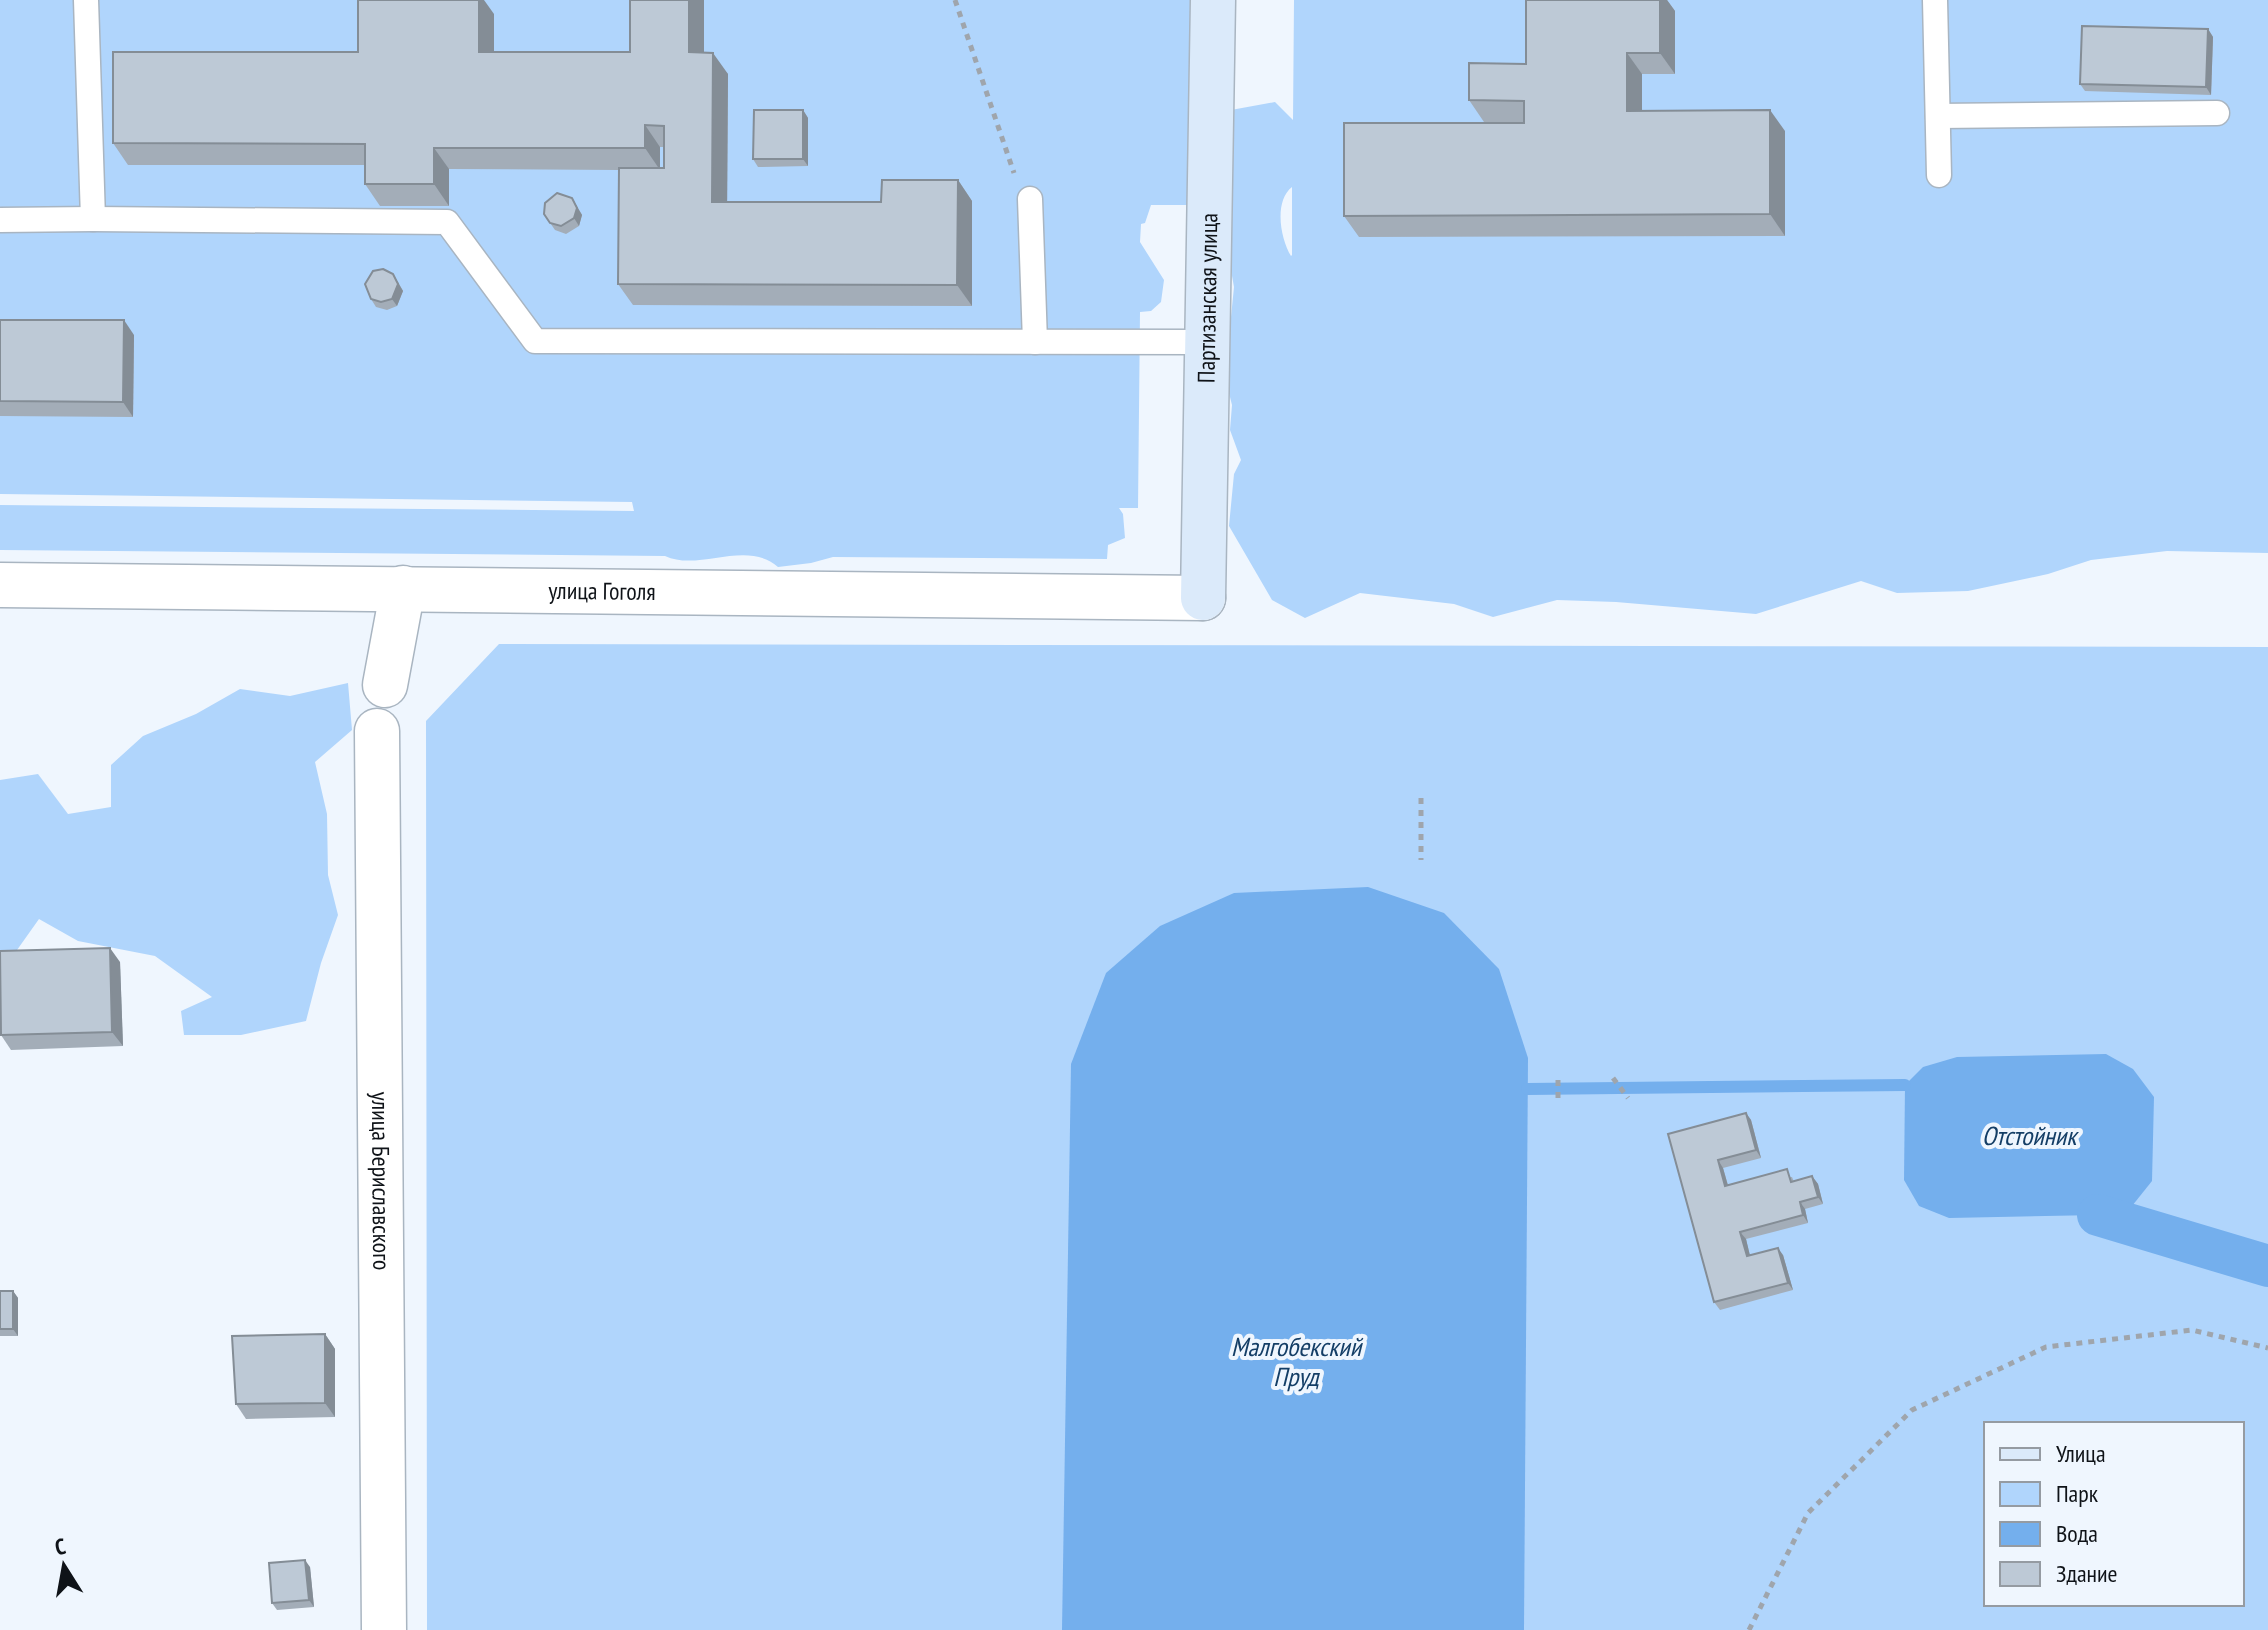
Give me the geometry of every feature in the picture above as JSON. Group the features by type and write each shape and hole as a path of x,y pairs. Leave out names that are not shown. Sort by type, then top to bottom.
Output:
{"street":[{"name":"Партизанская улица","path":"1203,598 1213,0"},
{"name":"улица Гоголя","path":"0,585 1203,598"},
{"path":"385,685 403,588"},
{"name":"улица Бериславского","path":"377,731 384,1630"}],"lane":[{"path":"86,0 93,219"},
{"path":"1935,0 1939,175"},
{"path":"1938,116 2217,113"},
{"path":"1030,199 1035,342"},
{"path":"0,220 447,222 535,341 1208,342"}],"path":[{"path":"955,0 1010,165 1030,199"},
{"path":"1421,798 1421,860"},
{"path":"1613,1078 1628,1098"},
{"path":"1558,1080 1558,1100"},
{"path":"1749,1630 1808,1513 1912,1410 2046,1347 2192,1330 2268,1348"}],"green space":[{"path":"0,0 1200,0 1197,205 1151,205 1145,223 1141,224 1140,242 1164,280 1161,302 1151,311 1140,312 1138,508 1119,508 1123,514 1125,538 1108,545 1107,559 833,557 778,567 765,559 737,555 692,561 665,556 0,550 0,505 634,511 632,502 0,494"},
{"path":"1294,0 2268,0 2268,553 2167,551 2091,560 2048,574 1968,591 1897,593 1861,581 1756,614 1557,600 1493,617 1454,604 1360,593 1305,618 1272,600 1229,526 1234,474 1241,460 1230,430 1232,405 1225,377 1234,287 1229,259 1231,110 1275,102 1293,120","holes":["1292,187 1292,255 1284,240 1281,220 1283,201"]},
{"path":"499,644 2268,647 2268,1630 427,1630 426,721"},
{"path":"348,683 352,730 315,762 327,814 328,875 338,915 321,963 306,1021 241,1035 184,1035 181,1011 212,997 155,956 78,941 39,919 17,950 0,953 0,780 38,774 68,814 111,807 111,765 143,736 196,714 240,689 290,696"}],"water":[{"name":"Малгобекский Пруд","path":"1368,887 1444,913 1499,969 1528,1058 1524,1630 1062,1630 1071,1064 1106,973 1160,926 1234,893"},
{"name":"Отстойник","path":"2106,1054 2133,1069 2154,1097 2152,1181 2132,1206 2098,1215 1949,1218 1919,1206 1904,1180 1905,1085 1923,1067 1957,1057"}],"building":[{"path":"358,0 479,0 479,52 630,52 630,0 689,0 689,52 713,53 712,202 881,202 882,180 958,180 957,285 618,284 619,168 664,168 664,126 645,125 645,148 434,148 434,184 365,184 365,144 113,143 113,52 358,52"},
{"path":"1526,0 1660,0 1660,53 1627,53 1627,111 1770,110 1770,214 1344,216 1344,123 1524,123 1524,101 1469,100 1469,63 1526,64"},
{"path":"2082,26 2208,29 2206,87 2080,84"},
{"path":"754,110 803,110 803,159 753,159"},
{"path":"557,193 572,198 577,208 574,218 561,226 550,223 544,214 545,203"},
{"path":"383,269 393,274 398,284 392,299 381,302 371,299 365,284 373,271"},
{"path":"0,320 124,320 123,402 0,401"},
{"path":"110,948 112,1032 1,1035 0,951"},
{"path":"1746,1113 1756,1150 1718,1160 1725,1186 1787,1169 1791,1182 1812,1176 1818,1197 1800,1202 1803,1215 1740,1232 1747,1256 1778,1248 1788,1283 1714,1302 1668,1134"},
{"path":"0,1291 13,1291 13,1329 0,1329"},
{"path":"325,1334 325,1403 236,1404 232,1336"},
{"path":"305,1560 309,1600 272,1603 269,1563"}],"waterway":[{"path":"1527,1089 1905,1085"},
{"path":"2098,1215 2268,1266"}]}
